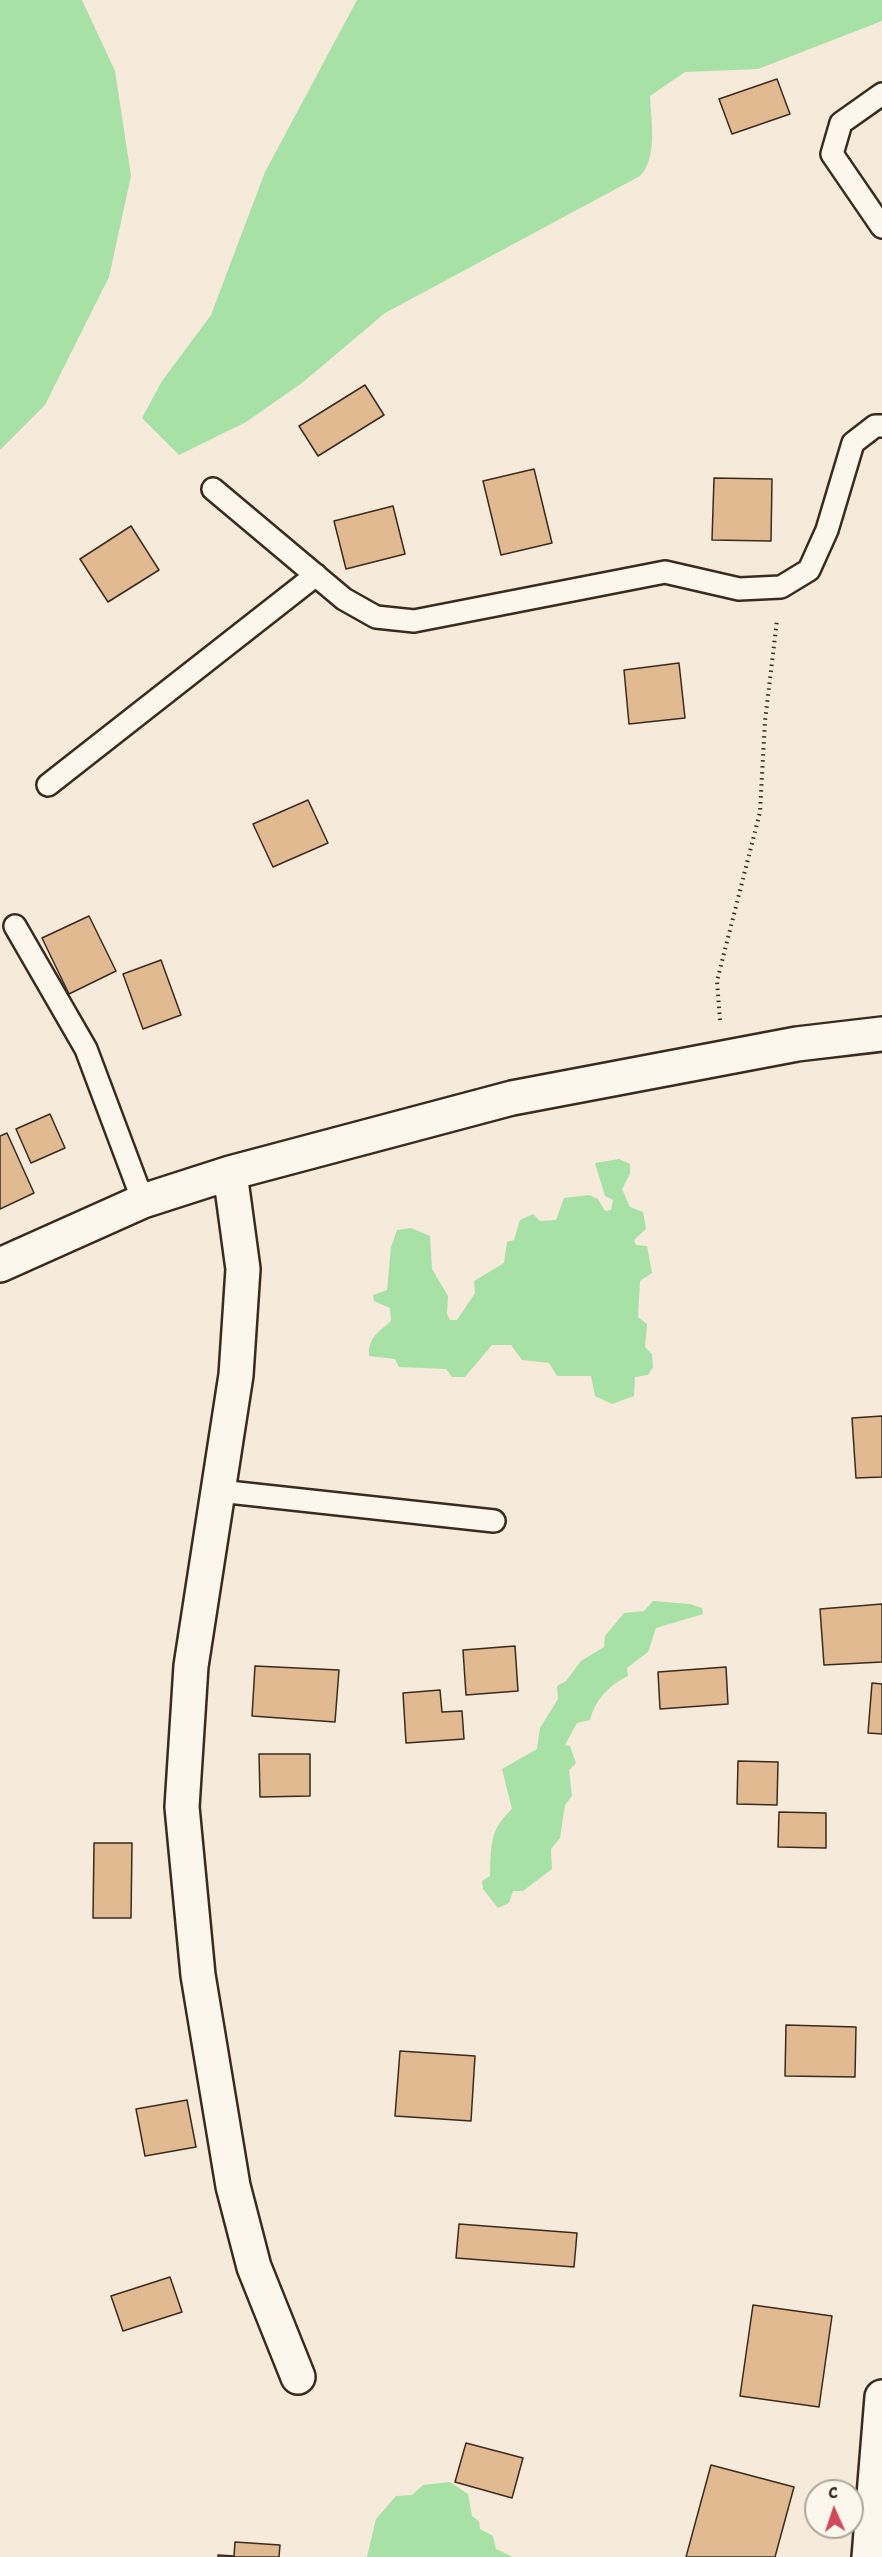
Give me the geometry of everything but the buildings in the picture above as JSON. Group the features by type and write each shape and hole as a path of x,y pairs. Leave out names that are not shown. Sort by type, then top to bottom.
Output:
{"street":[{"path":"0,1265 142,1201 230,1173 512,1098 796,1044 882,1034"},
{"path":"230,1173 243,1269 236,1375 191,1666 182,1807 198,1975 233,2186 254,2267 298,2377"},
{"path":"869,2557 882,2397"}],"lane":[{"path":"882,94 842,123 832,153 882,227"},
{"path":"213,489 344,599 376,617 414,621 665,572 739,589 781,587 809,570 827,530 854,443 874,426 882,426"},
{"path":"48,785 316,575"},
{"path":"15,926 86,1049 142,1201"},
{"path":"219,1491 494,1521"}],"path":[{"path":"722,1058 717,981 760,812 765,721 781,587"}],"green space":[{"path":"0,0 82,0 115,71 131,176 109,277 45,405 0,450"},
{"path":"357,0 882,0 882,21 758,69 685,72 650,96 651,149 646,168 640,176 385,313 302,383 246,422 179,455 142,418 162,381 211,315 265,172"},
{"path":"619,1159 630,1164 630,1174 622,1189 630,1207 643,1212 646,1229 634,1240 636,1245 647,1246 652,1273 640,1281 638,1317 647,1324 645,1347 652,1354 653,1367 648,1375 635,1377 634,1396 612,1404 595,1396 591,1376 557,1376 549,1363 522,1360 511,1345 492,1345 465,1377 452,1377 446,1369 399,1367 395,1359 369,1356 372,1340 391,1321 390,1308 374,1301 373,1295 387,1290 391,1247 397,1230 411,1228 430,1236 432,1269 448,1296 447,1314 450,1320 457,1320 475,1293 474,1281 504,1263 507,1242 514,1240 520,1220 533,1214 540,1221 556,1220 564,1198 589,1195 598,1199 605,1211 611,1210 613,1200 605,1196 595,1163"},
{"path":"653,1601 690,1604 702,1608 703,1614 656,1628 648,1652 627,1668 628,1676 604,1694 595,1706 590,1720 577,1723 565,1745 570,1746 576,1763 569,1770 572,1796 565,1805 560,1838 551,1849 552,1869 523,1891 513,1891 509,1903 498,1908 483,1889 482,1881 490,1876 491,1848 495,1832 512,1809 502,1769 537,1749 540,1728 558,1699 557,1686 566,1681 581,1661 604,1647 605,1636 624,1613 644,1611"},
{"path":"450,2482 468,2494 472,2516 479,2521 480,2529 493,2536 496,2549 513,2557 367,2557 376,2519 396,2496 412,2495 423,2485"}]}
